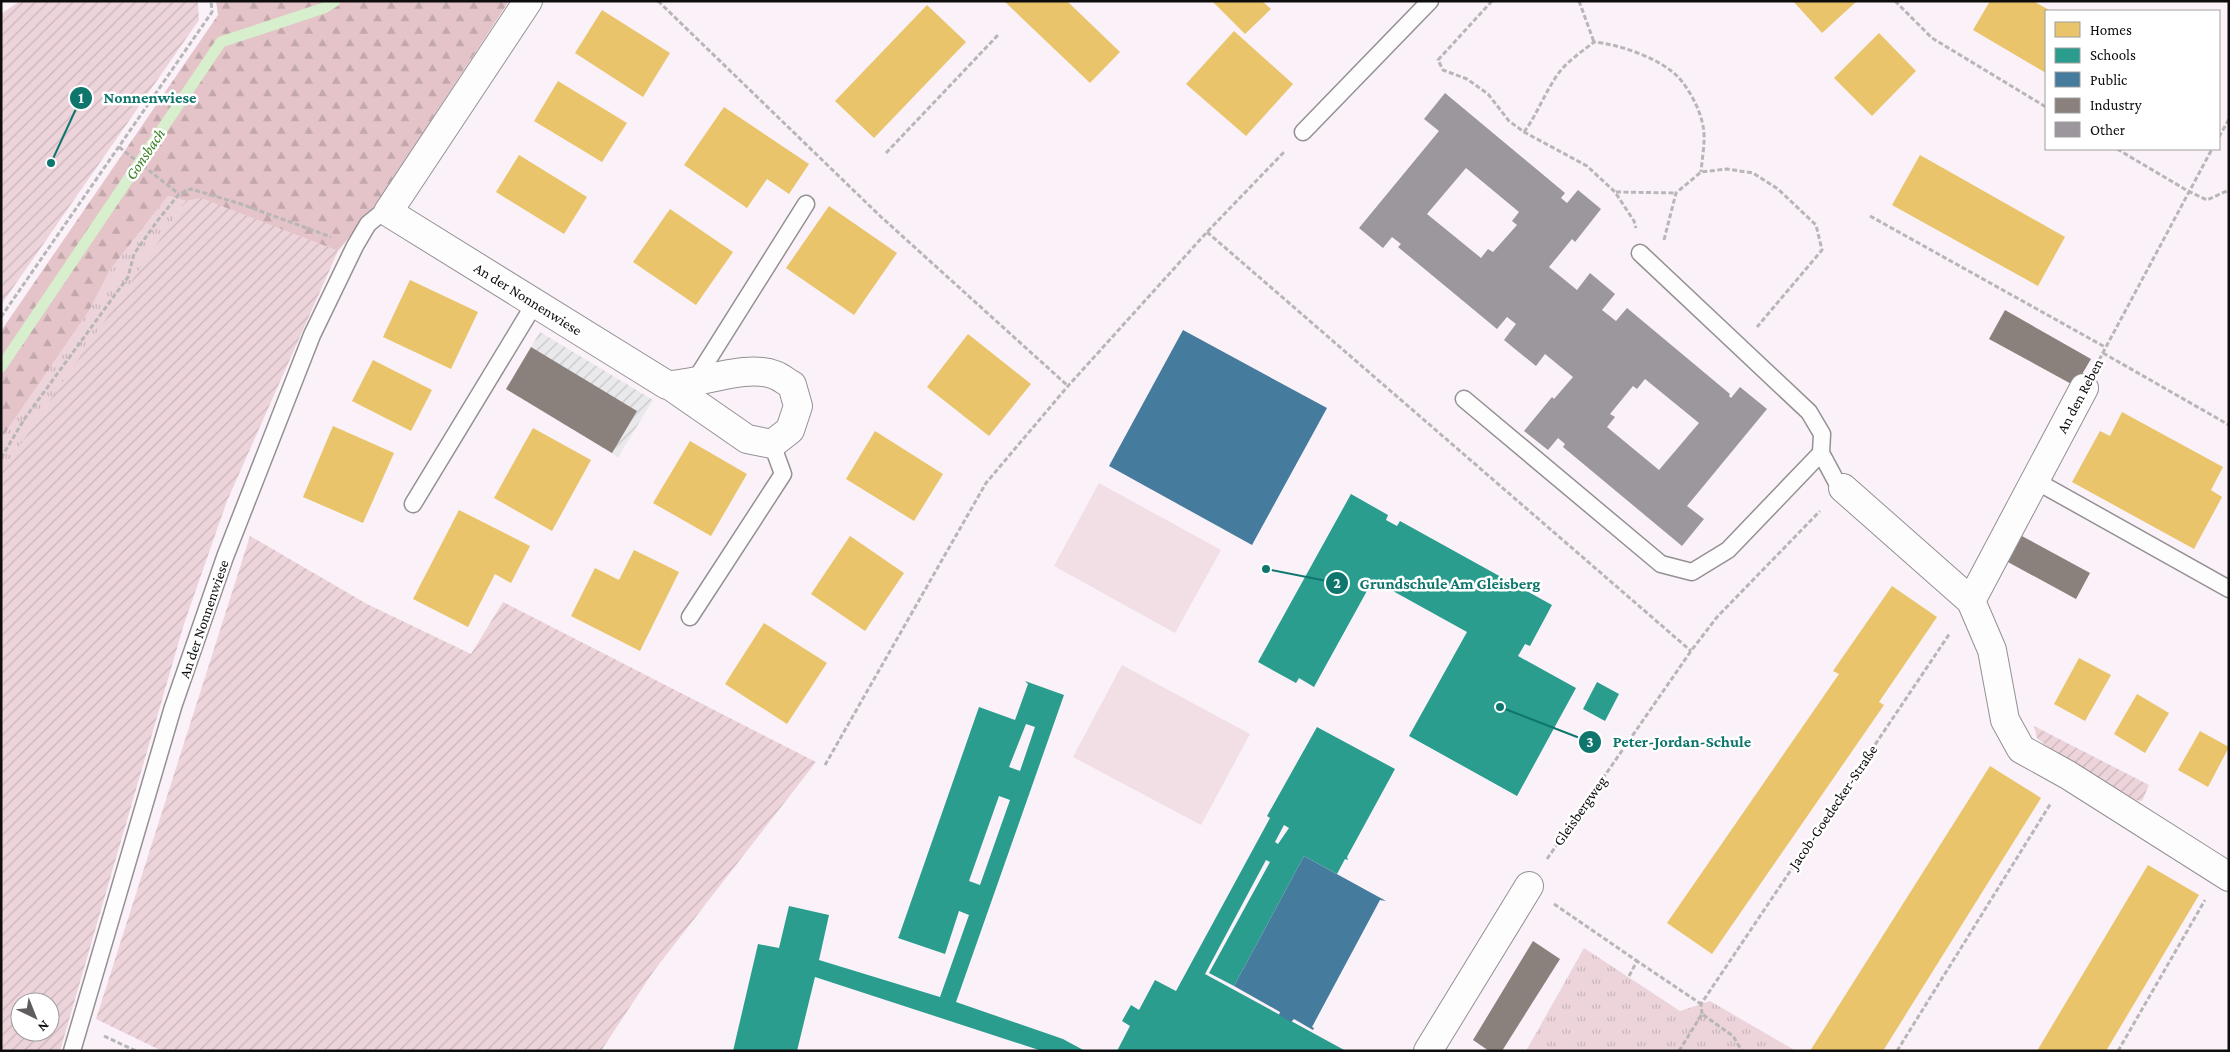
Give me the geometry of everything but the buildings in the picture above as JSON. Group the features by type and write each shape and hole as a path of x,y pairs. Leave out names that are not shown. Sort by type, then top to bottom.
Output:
{"street":[{"name":"An der Nonnenwiese","path":"528,1 388,212 535,303 681,384 747,439 772,444"},
{"path":"681,384 745,372 774,374 792,385 798,406 790,430 772,444"},
{"name":"An den Reben","path":"1971,601 2084,388"},
{"path":"1834,497 1971,601 1992,650 2005,720 2021,749 2068,776 2225,875"},
{"path":"1428,1051 1529,886"}],"lane":[{"path":"1303,132 1430,1"},
{"path":"681,384 806,204"},
{"name":"An der Nonnenwiese","path":"72,1051 173,707 222,567 312,335 355,246 368,224 380,215 388,212"},
{"path":"1640,252 1810,412 1822,434 1821,453 1836,481 1834,497"},
{"path":"413,504 535,303"},
{"path":"1464,399 1661,564 1692,572 1728,550 1821,453"},
{"path":"690,617 783,474 772,444"},
{"path":"2036,481 2229,589"}],"path":[{"path":"1,317 212,12 211,1"},
{"path":"658,1 879,215 1068,386"},
{"path":"1492,1 1438,60 1443,70 1467,79 1488,94 1509,121 1524,132 1587,166 1615,192 1634,220 1640,252"},
{"path":"1579,1 1594,42"},
{"path":"1895,1 1932,38 2045,106"},
{"path":"886,153 998,35"},
{"path":"1524,132 1533,120 1554,78 1594,42 1608,43 1649,58 1671,70 1689,90 1703,126 1701,172"},
{"path":"2220,135 2229,119"},
{"path":"825,765 986,483 1068,386 1207,232 1303,132"},
{"path":"119,147 178,194"},
{"path":"2119,150 2188,191 2207,200 2229,190"},
{"name":"An den Reben","path":"2084,388 2211,150"},
{"path":"1656,267 1676,193 1701,172 1727,169 1753,173 1800,208 1816,225 1822,250 1740,346"},
{"path":"1,458 25,418 128,276 134,254 178,194 191,189 233,201 355,246"},
{"path":"1615,192 1676,193"},
{"path":"1870,216 2105,347"},
{"path":"1207,232 1691,651"},
{"path":"2102,353 2229,425"},
{"name":"Gleisbergweg","path":"1529,886 1691,651 1717,617 1834,497"},
{"name":"Jacob-Goedecker-Straße","path":"1702,1004 1971,601"},
{"path":"1897,1051 2068,776"},
{"path":"2118,1051 2225,875"},
{"path":"1529,886 1702,1004 1702,1014 1679,1051"},
{"path":"1629,976 1637,961"},
{"path":"1702,1014 1733,1036 1742,1051"},
{"path":"79,1024 136,1051"}],"shaded area":[{"path":"540,332 653,400 618,457 506,389"},
{"path":"1099,483 1221,550 1175,633 1054,566"},
{"path":"1122,665 1250,734 1201,825 1073,757"}],"green space":[{"path":"20,1 196,1 198,3 199,20 1,305 1,14"},
{"path":"216,1 509,1 377,203 338,251 201,199 186,201 168,196 110,270 89,311 1,439 1,331 218,15"},
{"path":"168,196 186,201 69,377 1,474 1,439 89,311 110,270"},
{"path":"201,198 338,251 227,501 184,624 60,1051 1,1051 1,473 186,201"},
{"path":"250,536 367,604 471,654 503,602 816,762 653,972 601,1051 162,1051 96,1019"},
{"path":"2034,726 2149,785 2142,801 2128,799 2050,749 2037,738"},
{"path":"1584,948 1680,1011 1710,1001 1796,1051 1526,1051"}],"waterway":[{"name":"Gonsbach","path":"1,367 221,42 324,8 335,1"}],"place":[{"name":"Nonnenwiese","path":"51,163"},
{"name":"Grundschule Am Gleisberg","path":"1266,569"},
{"name":"Peter-Jordan-Schule","path":"1500,707"}]}
